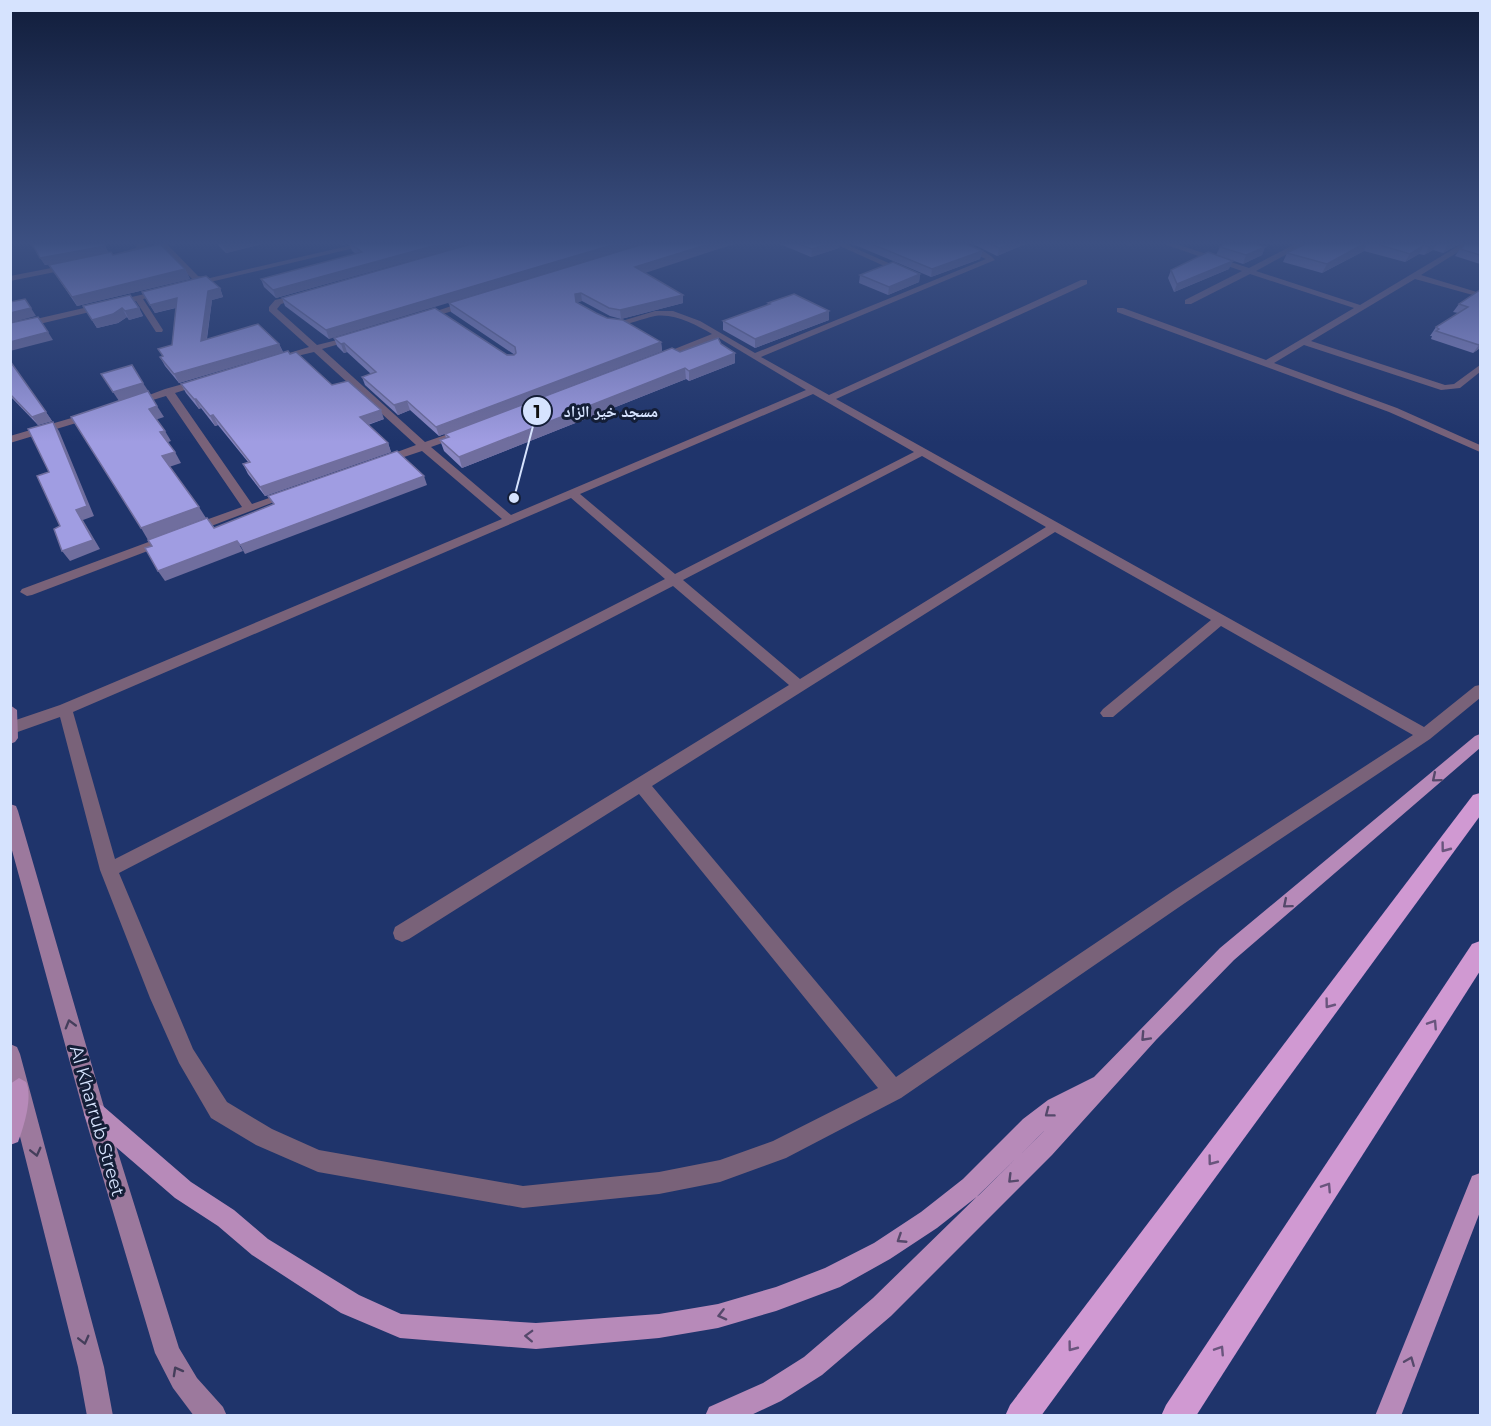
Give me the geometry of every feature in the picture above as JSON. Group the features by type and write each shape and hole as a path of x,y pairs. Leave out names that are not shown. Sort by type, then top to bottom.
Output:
{"highway":[{"path":"1021,1416 1480,801"},
{"path":"1183,1407 1480,952"}],"main road":[{"path":"10,710 11,733"},
{"path":"718,1416 772,1392 813,1366 846,1339 989,1202 1227,954 1480,740"},
{"name":"Al Kharrub Street","path":"10,811 94,1113 168,1353 183,1382 214,1416"},
{"path":"10,1054 91,1367 100,1416"},
{"path":"94,1113 198,1202 226,1218 279,1260 350,1304 400,1326 536,1336 659,1326 718,1316 776,1299 831,1278 882,1251 929,1220 971,1186 1031,1127 1056,1107 1100,1085"},
{"path":"10,1134 19,1089"},
{"path":"1388,1416 1480,1184"}],"street":[{"path":"10,328 93,309"},
{"path":"145,309 159,330"},
{"path":"272,309 314,349 424,447 509,519"},
{"path":"410,321 452,309"},
{"path":"754,357 874,309"},
{"path":"828,399 1026,309"},
{"path":"1266,364 1361,309"},
{"path":"1120,310 1426,423 1480,449"},
{"path":"441,312 450,318"},
{"path":"599,316 620,324 654,314 667,313 681,316 719,335 813,391 1425,735"},
{"path":"269,362 367,333"},
{"path":"644,365 719,335"},
{"path":"1304,342 1434,387 1452,388 1480,368"},
{"path":"1470,377 1480,381"},
{"path":"123,405 213,378"},
{"path":"11,733 813,391"},
{"path":"168,392 249,508"},
{"path":"10,440 101,412"},
{"path":"369,466 468,430"},
{"path":"109,870 922,452"},
{"path":"27,592 304,489"},
{"path":"572,493 799,686"},
{"path":"402,933 1055,527"},
{"path":"1108,713 1220,620"},
{"path":"65,709 109,870 177,1037 219,1110 264,1137 318,1161 523,1197 659,1183 720,1171 778,1150 894,1091 1179,897 1425,735 1480,690"},
{"path":"641,784 894,1091"}],"building":[{"path":"10,309 29,309 10,313"},
{"path":"85,309 121,309 113,314 92,320"},
{"path":"176,309 206,309 201,341 258,324 279,344 174,374 160,357 163,356 158,349 172,345"},
{"path":"297,309 398,309 326,330"},
{"path":"436,309 507,355 516,353 515,347 457,309 588,309 607,318 623,320 661,342 436,427 407,401 394,405 362,377 376,372 344,343 341,344 334,338"},
{"path":"757,309 824,309 829,311 755,339 723,321"},
{"path":"1466,309 1480,309 1479,345 1436,331 1439,329 1436,327"},
{"path":"38,317 48,332 10,342 10,323"},
{"path":"718,338 721,344 735,353 689,371 685,368 459,457 440,440 449,437 445,434 672,348 680,352"},
{"path":"288,351 290,354 296,352 332,385 348,381 381,410 360,417 388,443 260,487 243,464 250,462 213,415 210,416 181,384"},
{"path":"10,361 46,412 32,417 10,394"},
{"path":"132,365 143,383 113,392 101,374"},
{"path":"148,391 157,406 149,409 165,431 160,432 175,452 162,456 199,507 141,528 71,417"},
{"path":"53,422 87,506 76,510 93,540 62,551 54,529 60,526 37,476 49,472 28,429"},
{"path":"397,451 424,476 240,545 237,541 158,571 145,548 152,546 148,540 207,518 214,528 274,504 268,496"}],"place":[{"name":"مسجد خير الزاد","path":"514,498"}]}
